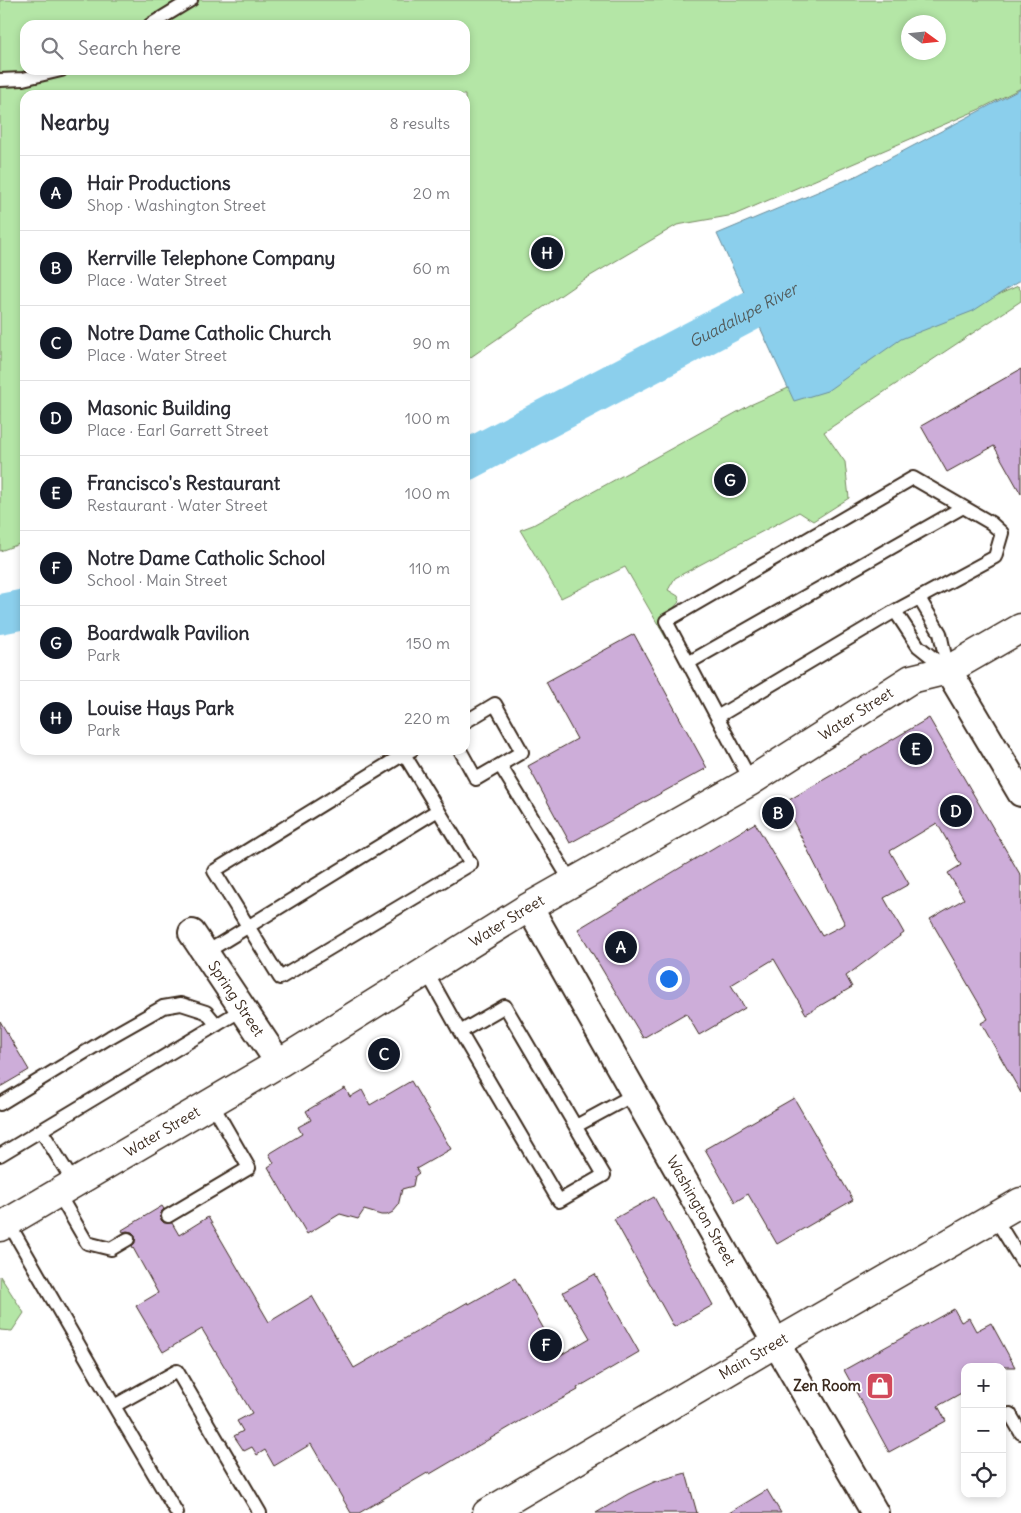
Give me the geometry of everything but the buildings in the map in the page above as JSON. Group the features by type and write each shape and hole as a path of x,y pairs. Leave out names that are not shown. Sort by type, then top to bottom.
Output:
{"street":[{"name":"Water Street","path":"4,1225 279,1063 529,908 751,782 911,679 948,670 1021,628"},
{"path":"948,670 1021,793"},
{"name":"Washington Street","path":"529,908 776,1343 875,1513"},
{"name":"Spring Street","path":"199,943 279,1063"},
{"name":"Main Street","path":"487,1513 1021,1202"}],"lane":[{"path":"158,20 191,0"},
{"path":"0,80 23,79 40,75"},
{"path":"717,717 919,598 995,557 1002,533 991,523 913,478 666,620 751,782"},
{"path":"688,662 963,507"},
{"path":"919,598 940,633 948,670"},
{"path":"895,612 918,646 948,670"},
{"path":"463,755 476,779 522,752 495,704 470,719"},
{"path":"403,755 214,871 280,978 471,864 438,810 410,755"},
{"path":"500,765 572,883"},
{"path":"199,943 248,927 438,810"},
{"path":"426,972 460,1032 559,1201 604,1175 505,1006 460,1032"},
{"path":"0,1104 110,1037 164,1007 181,1004 206,1012 217,1025"},
{"path":"0,1155 243,1009"},
{"path":"576,1126 635,1094"},
{"path":"168,1216 249,1168 212,1102"},
{"path":"41,1130 87,1243 111,1249 128,1239"},
{"path":"995,1218 1021,1260"},
{"path":"4,1225 177,1513"},
{"path":"114,1406 177,1371 260,1513"},
{"path":"1010,1414 1021,1433"}],"green space":[{"path":"0,0 1021,0 1021,88 980,109 734,215 677,225 580,282 470,358 470,90 20,90 20,544 0,551"},
{"path":"1018,286 1021,291 1021,301 824,432 845,462 849,498 813,521 799,512 675,578 668,590 678,596 680,601 670,612 666,634 667,640 625,567 561,598 520,530 533,525 750,405"},
{"path":"0,1276 24,1313 12,1331 0,1330"}],"water":[{"path":"1021,89 1021,280 973,311 901,339 827,391 794,401 717,234 858,175"}],"waterway":[{"name":"Guadalupe River","path":"470,458 800,285"},
{"name":"Guadalupe River","path":"0,614 20,610"}],"place":[{"name":"Louise Hays Park","path":"547,253"},
{"name":"Boardwalk Pavilion","path":"730,480"},
{"name":"Francisco's Restaurant","path":"916,749"},
{"name":"Masonic Building","path":"956,811"},
{"name":"Kerrville Telephone Company","path":"778,813"},
{"name":"Hair Productions","path":"621,947"},
{"name":"Notre Dame Catholic Church","path":"384,1054"},
{"name":"Notre Dame Catholic School","path":"546,1345"},
{"name":"Zen Room","path":"880,1386"}]}
